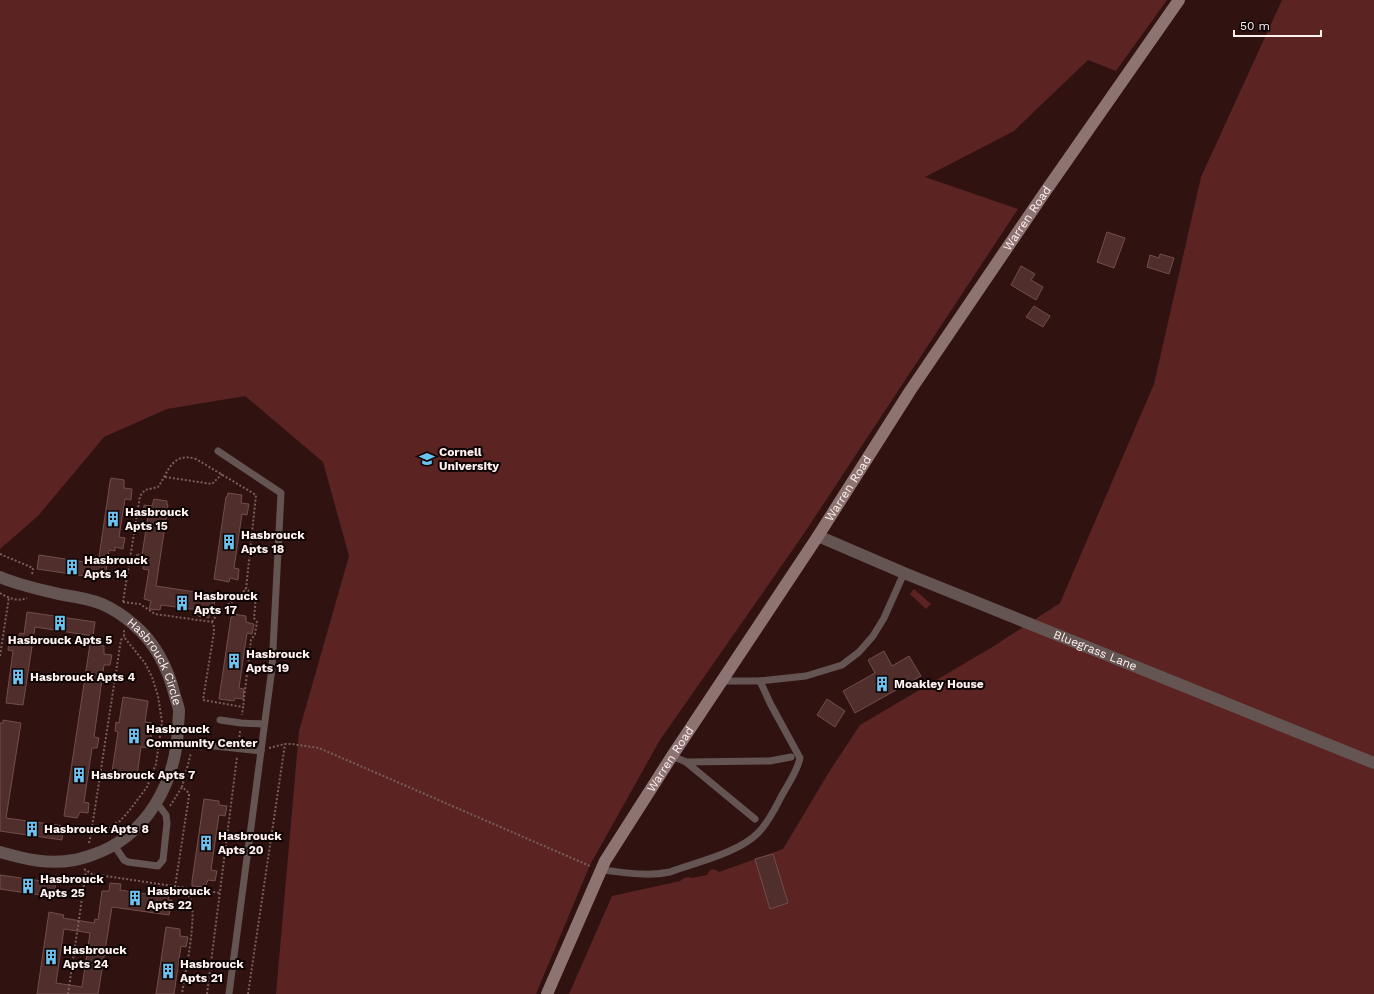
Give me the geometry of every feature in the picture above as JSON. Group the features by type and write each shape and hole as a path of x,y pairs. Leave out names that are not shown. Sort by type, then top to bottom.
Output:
{"street":[{"name":"Warren Road","path":"547,994 605,861 721,681 818,536 914,384 1045,192 1179,0"},
{"name":"Bluegrass Lane","path":"818,536 904,573 1374,763"},
{"name":"Hasbrouck Circle","path":"0,577 12,582 103,604 134,624 158,652 169,675 179,710 178,742 174,762 168,780 156,803 141,824 122,840 100,852 75,860 37,862 0,852"}],"lane":[{"path":"218,451 281,493 272,668 229,994"},
{"path":"721,681 760,681 806,676 842,665 859,652 873,636 884,618 904,573"},
{"path":"601,870 643,874 665,873 746,844 759,832 766,823 797,768 800,758 770,704 760,681"},
{"path":"220,720 264,724"},
{"path":"178,742 261,751"},
{"path":"672,756 686,762 755,819"},
{"path":"686,762 770,761 791,757"},
{"path":"114,845 124,860 128,862 158,866 163,860 167,823 166,815 156,803"}],"path":[{"path":"123,602 140,496 145,490 158,488 174,461 190,457 198,460 254,493 256,498 246,589 236,599 219,611 212,622"},
{"path":"165,477 212,484 222,474"},
{"path":"243,707 251,640 255,634 257,622 254,618 256,596 246,589"},
{"path":"0,594 22,600 28,598"},
{"path":"0,656 9,597"},
{"path":"91,834 100,833 120,821 147,787 156,764 162,722 158,696 152,677 145,663 124,637 123,626"},
{"path":"68,994 120,646 121,640 124,637"},
{"path":"248,994 285,744"},
{"path":"261,751 285,744 320,748 601,870"},
{"path":"166,815 182,787 190,754 194,751"},
{"path":"176,887 189,796 189,793 182,787"},
{"path":"82,868 86,872 92,874 220,893"},
{"path":"176,887 188,894 193,914 182,994"}],"shaded area":[{"path":"0,0 1167,0 1116,71 1088,60 1014,131 925,177 1018,209 803,535 660,740 590,865 536,994 276,994 299,731 349,556 323,462 245,396 167,409 104,437 38,516 0,549"},
{"path":"1282,0 1374,0 1374,994 569,994 612,896 680,881 684,878 707,875 712,869 719,872 783,849 829,772 860,725 994,646 1060,603 1154,384 1201,177"},
{"path":"914,589 931,604 926,609 910,594"}],"building":[{"path":"1107,232 1125,238 1114,268 1097,262"},
{"path":"1160,254 1174,258 1169,274 1147,267 1150,255 1159,258"},
{"path":"1021,266 1035,274 1031,280 1043,287 1036,300 1011,285"},
{"path":"1034,306 1050,316 1043,327 1026,317"},
{"path":"111,478 124,480 124,488 132,489 131,500 125,499 119,537 125,538 123,549 115,547 115,551 109,550 105,579 37,569 39,555 98,564"},
{"name":"Hasbrouck Apts 18","path":"228,493 242,495 241,503 249,504 247,515 242,514 234,568 239,569 238,580 230,578 229,582 214,579 226,497"},
{"path":"154,499 167,501 168,505 156,586 216,595 213,610 210,610 209,618 198,616 199,610 161,605 160,610 149,609 151,601 144,599 149,570 143,569 143,565 135,564 137,554 142,555 148,516 143,515 144,505 152,506"},
{"path":"27,612 95,622 93,636 35,627 23,705 6,703 13,651 8,650 9,640 17,641 20,633 24,634"},
{"name":"Hasbrouck Apts 19","path":"233,614 246,616 246,622 254,624 252,634 247,633 239,688 244,689 243,699 235,698 234,701 219,699 231,617"},
{"path":"90,644 104,646 104,654 112,655 110,665 104,665 94,737 99,738 97,748 92,748 84,802 89,803 88,813 80,812 77,818 64,816"},
{"name":"Moakley House","path":"884,651 892,666 909,656 921,676 855,713 843,691 875,673 868,660"},
{"name":"Hasbrouck Community Center","path":"123,697 148,701 145,722 152,723 149,748 141,747 137,776 112,772 118,732 115,731 116,722 119,723"},
{"path":"827,699 845,711 835,727 817,715"},
{"path":"3,720 21,723 6,818 64,826 62,840 0,831 0,723 3,723"},
{"name":"Hasbrouck Apts 20","path":"204,799 219,801 219,805 227,806 225,816 219,815 211,870 217,871 215,881 208,880 205,887 192,886"},
{"path":"773,854 788,903 770,909 755,859"},
{"name":"Hasbrouck Apts 25","path":"0,875 56,883 53,897 0,889"},
{"path":"110,883 121,884 120,890 159,896 159,890 170,892 168,900 172,900 169,915 112,907 98,994 37,994 49,912 64,915 63,918 94,923 95,919 98,920 102,891 109,891","holes":["64,929 90,933 82,987 56,983"]},
{"name":"Hasbrouck Apts 21","path":"166,927 180,929 180,936 188,937 186,947 181,946 174,994 156,994"}],"place":[{"name":"Cornell University","path":"427,459"},
{"name":"Hasbrouck Apts 15","path":"113,519"},
{"name":"Hasbrouck Apts 18","path":"229,542"},
{"name":"Hasbrouck Apts 14","path":"72,567"},
{"name":"Hasbrouck Apts 17","path":"182,603"},
{"name":"Hasbrouck Apts 5","path":"60,623"},
{"name":"Hasbrouck Apts 19","path":"234,661"},
{"name":"Hasbrouck Apts 4","path":"18,677"},
{"name":"Moakley House","path":"882,684"},
{"name":"Hasbrouck Community Center","path":"134,736"},
{"name":"Hasbrouck Apts 7","path":"79,775"},
{"name":"Hasbrouck Apts 8","path":"32,829"},
{"name":"Hasbrouck Apts 20","path":"206,843"},
{"name":"Hasbrouck Apts 25","path":"28,886"},
{"name":"Hasbrouck Apts 22","path":"135,898"},
{"name":"Hasbrouck Apts 24","path":"51,957"},
{"name":"Hasbrouck Apts 21","path":"168,971"}]}
